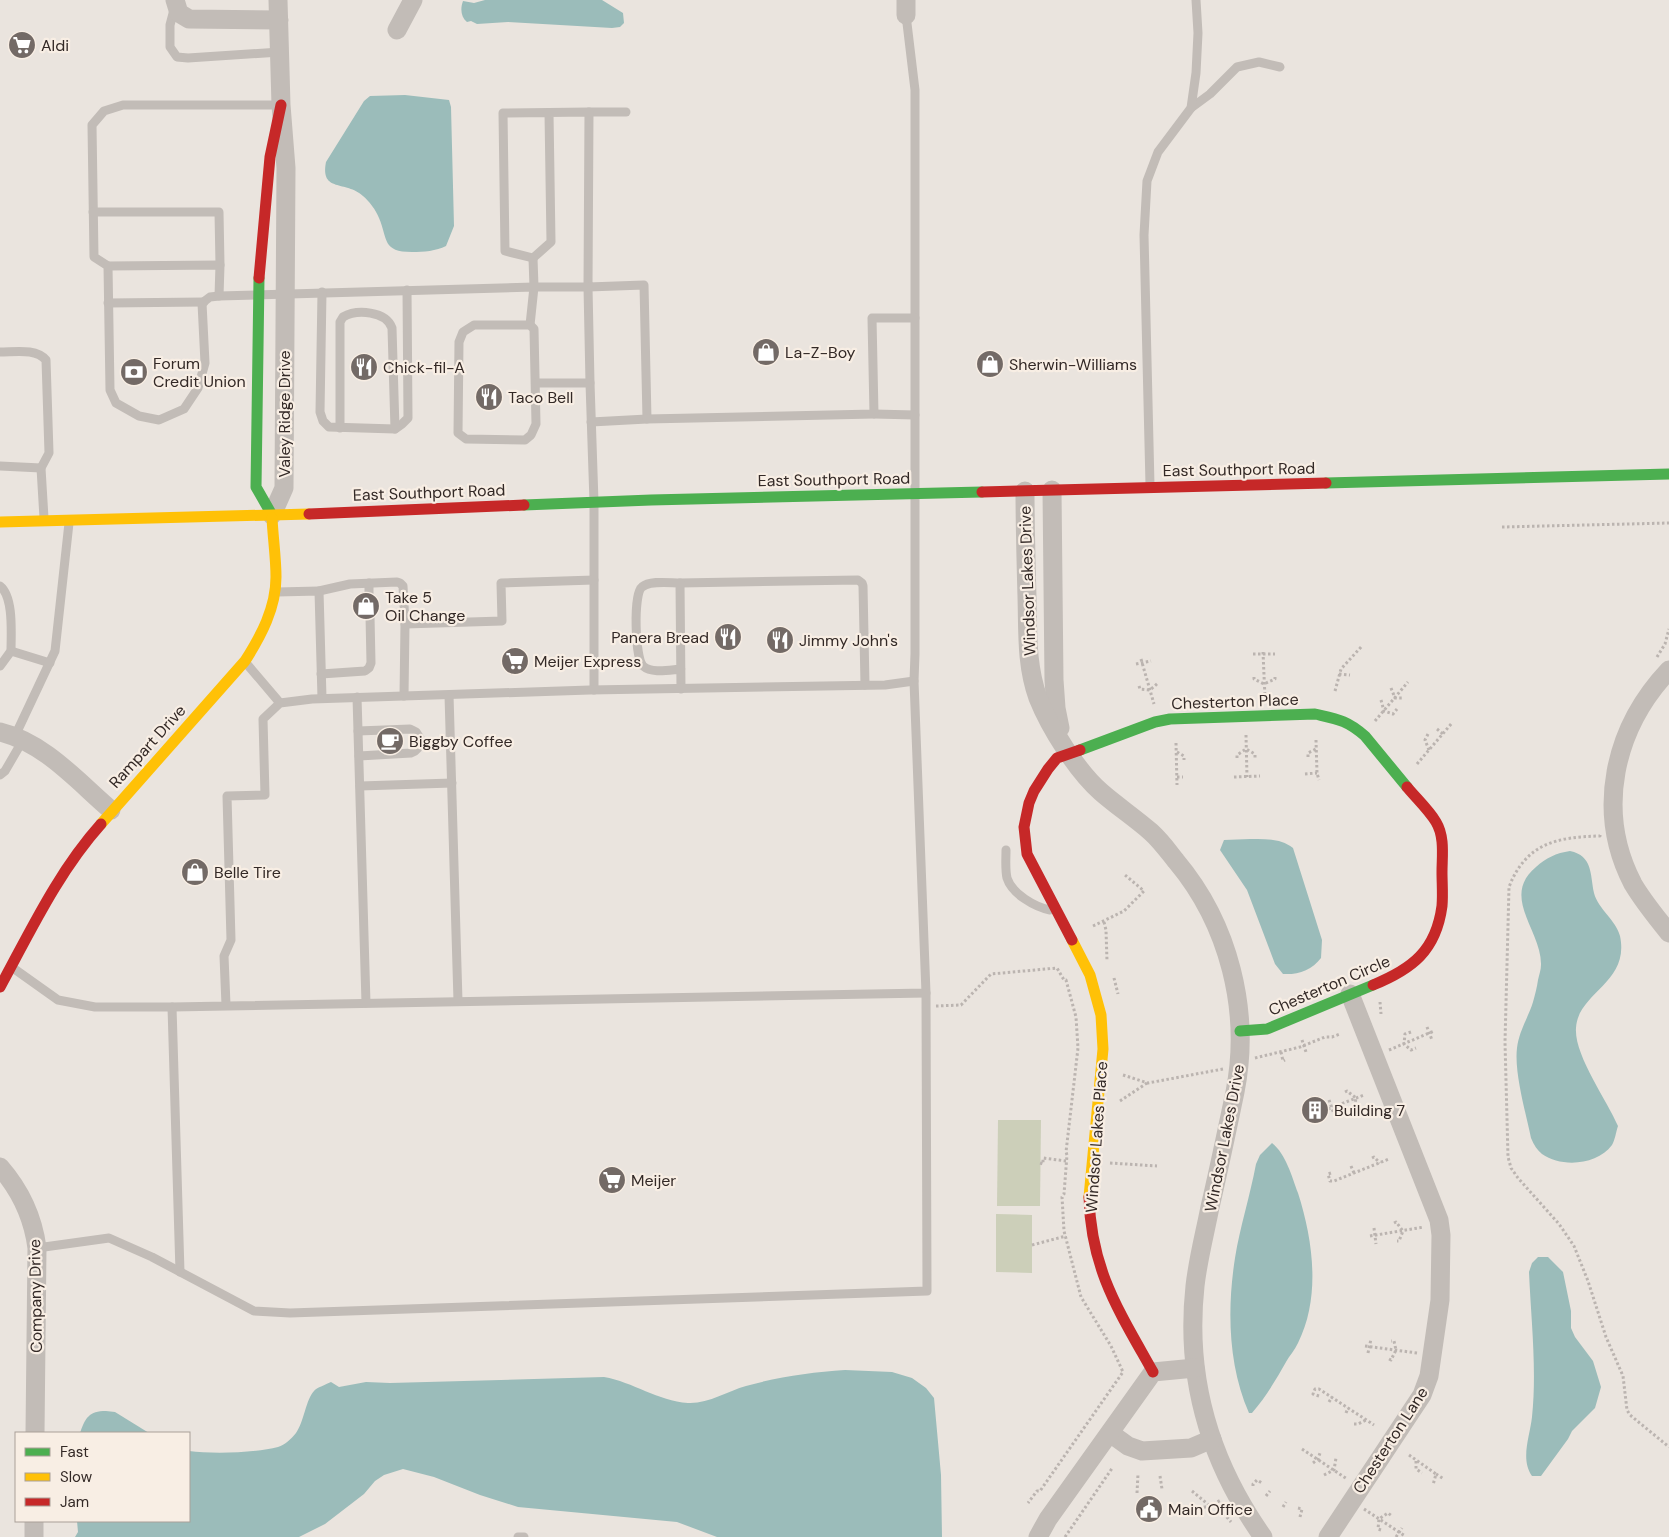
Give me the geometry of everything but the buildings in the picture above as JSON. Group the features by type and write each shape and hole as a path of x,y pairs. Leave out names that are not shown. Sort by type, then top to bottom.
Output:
{"street":[{"name":"Valey Ridge Drive","path":"272,515 284,488 286,168 281,105 278,0"},
{"path":"397,30 414,0"},
{"path":"175,2 179,13 190,20 279,20"},
{"name":"Valey Ridge Drive","path":"272,515 256,486 258,294 270,157 281,105"},
{"name":"East Southport Road","path":"0,522 272,515 594,502 1669,474"},
{"name":"Windsor Lakes Drive","path":"1052,490 1054,680 1056,708 1062,735 1069,753"},
{"name":"Windsor Lakes Drive","path":"1025,491 1028,658 1038,698 1069,753 1090,781 1151,832 1191,880 1212,915 1228,956 1236,991 1240,1031 1237,1084 1197,1270 1193,1316 1195,1368 1202,1405 1212,1440 1236,1495 1263,1537"},
{"name":"Rampart Drive","path":"0,987 63,874 89,837 245,661 264,627 274,592 276,568 272,515"},
{"path":"1669,670 1648,695 1630,726 1617,765 1614,790 1614,809 1619,845 1630,877 1645,902 1669,933"},
{"name":"Chesterton Place","path":"1069,753 1170,718 1315,714 1336,718 1346,723"},
{"name":"Chesterton Circle","path":"1240,1031 1267,1029 1398,975 1422,955 1438,928 1442,906 1442,844 1440,831 1434,820 1363,734 1346,723"},
{"path":"13,736 42,750 111,810"},
{"name":"Windsor Lakes Place","path":"1069,753 1057,758 1049,766 1032,797 1026,810 1023,826 1024,839 1027,854 1090,975 1101,1015 1103,1049 1089,1210 1093,1239 1097,1260 1111,1293 1153,1372"},
{"name":"Chesterton Lane","path":"1328,1537 1422,1395 1427,1384 1440,1300 1440,1225 1350,994"},
{"name":"Company Drive","path":"0,1167 11,1180 21,1197 33,1226 37,1248 35,1432"},
{"path":"1038,1537 1048,1519 1153,1372 1195,1368"},
{"path":"1110,1433 1128,1446 1142,1451 1191,1448 1212,1440"},
{"path":"34,1522 34,1537"}],"lane":[{"path":"1191,108 1196,73 1198,33 1196,0"},
{"path":"175,2 170,25 170,47 177,56 188,58 280,52"},
{"path":"37,1248 109,1238 152,1257 254,1311 290,1314 927,1291 926,993 914,682 915,90 906,8"},
{"path":"1150,488 1144,235 1147,181 1158,152 1191,108 1210,94 1237,68 1259,62 1280,67"},
{"path":"220,265 108,266 94,257 92,125 104,111 123,105 281,105"},
{"path":"589,112 588,287 594,502 594,690"},
{"path":"533,258 505,251 503,113 626,112"},
{"path":"533,258 551,242 549,113"},
{"path":"93,212 219,212 219,296"},
{"path":"530,324 474,324 462,332 459,342 458,433 466,439 525,440 531,435 536,424 534,329 530,324 534,288 533,258"},
{"path":"108,266 110,390 116,403 140,416 159,420 184,409 198,388 205,363 202,303 210,297 285,293 644,285 647,419"},
{"path":"322,292 320,412 323,421 329,427 395,429 408,418 407,290"},
{"path":"108,303 204,302"},
{"path":"340,428 340,322 343,317 354,314 379,314 386,318 392,328 395,429"},
{"path":"874,414 872,318 915,318"},
{"path":"0,352 32,352 43,356 46,360 48,453 42,468 44,521"},
{"path":"536,383 590,384"},
{"path":"591,422 647,419 915,414"},
{"path":"0,466 42,468"},
{"path":"0,775 5,771 13,736 55,652 69,520"},
{"path":"405,624 502,621 501,583 594,580"},
{"path":"681,670 653,670 640,663 637,649 637,598 641,588 645,585 655,583 858,580 863,586 865,685"},
{"path":"369,583 369,595"},
{"path":"274,592 319,591 350,584 400,583 403,586 405,624 404,696"},
{"path":"680,583 681,688"},
{"path":"0,586 7,595 10,610 11,652 0,666"},
{"path":"319,591 322,698"},
{"path":"321,674 365,671 369,668 371,663 370,616"},
{"path":"11,652 50,663"},
{"path":"245,661 280,703"},
{"path":"226,1005 224,956 231,940 227,796 264,795 263,718 280,703 322,698 865,685 914,682"},
{"path":"449,694 458,1001"},
{"path":"357,697 366,1003"},
{"path":"358,730 410,729 416,732 421,740 420,746 410,754 359,756"},
{"path":"360,786 452,783"},
{"path":"1006,850 1006,872 1011,886 1032,904 1058,912"},
{"path":"11,967 58,1000 94,1007 926,993"},
{"path":"172,1007 180,1272"},
{"path":"518,1537 524,1537"}],"path":[{"path":"1502,527 1669,523"},
{"path":"1335,691 1341,670 1354,658 1362,646"},
{"path":"1263,653 1265,716"},
{"path":"1253,654 1275,654"},
{"path":"1142,661 1158,721"},
{"path":"1136,664 1142,661 1151,661"},
{"path":"1339,674 1350,675"},
{"path":"1254,676 1254,679 1264,684"},
{"path":"1264,684 1275,679 1275,677"},
{"path":"1363,734 1408,682"},
{"path":"1139,686 1140,689 1150,690 1158,683"},
{"path":"1391,688 1395,698"},
{"path":"1395,698 1403,698"},
{"path":"1381,700 1384,711"},
{"path":"1384,711 1394,714 1397,709"},
{"path":"1418,764 1452,723"},
{"path":"1437,729 1443,734"},
{"path":"1428,734 1425,740 1429,750"},
{"path":"1246,740 1247,777"},
{"path":"1316,740 1319,780"},
{"path":"1176,742 1178,785"},
{"path":"1237,758 1237,755 1246,749"},
{"path":"1246,749 1255,754 1254,759"},
{"path":"1308,757 1308,753 1316,749"},
{"path":"1176,751 1184,756 1184,760"},
{"path":"1305,774 1317,773"},
{"path":"1234,777 1260,776"},
{"path":"1177,777 1183,777"},
{"path":"1600,836 1560,839 1540,846 1527,856 1514,873 1509,887 1505,1042 1508,1157 1511,1168 1518,1178 1560,1224 1574,1246 1588,1281 1606,1337 1623,1376 1627,1410 1630,1415 1669,1447"},
{"path":"1093,926 1124,911 1144,891 1125,874"},
{"path":"926,1007 961,1005 991,974 1057,968 1064,980 1066,980 1076,1017 1078,1055 1066,1152 1064,1194 1062,1197 1064,1231 1082,1297 1108,1344 1111,1346 1123,1372 1040,1491 1037,1491 1028,1503"},
{"path":"1427,1027 1432,1040"},
{"path":"1374,1056 1434,1031"},
{"path":"1411,1032 1404,1034 1404,1044 1411,1050 1416,1048"},
{"path":"1302,1040 1306,1052"},
{"path":"1281,1052 1283,1061 1285,1060"},
{"path":"1120,1101 1148,1083"},
{"path":"1345,1092 1347,1091 1356,1098"},
{"path":"1330,1108 1364,1094"},
{"path":"1352,1109 1354,1109 1356,1098"},
{"path":"1329,1100 1330,1108 1334,1114"},
{"path":"1372,1158 1374,1157 1380,1163"},
{"path":"1040,1163 1043,1164 1043,1158 1157,1166"},
{"path":"1330,1173 1328,1174 1330,1181 1334,1181 1389,1159"},
{"path":"1351,1166 1354,1173"},
{"path":"1394,1223 1396,1222 1403,1231"},
{"path":"1372,1236 1440,1225"},
{"path":"1374,1228 1372,1236 1376,1244"},
{"path":"1397,1241 1399,1241 1403,1231"},
{"path":"1032,1245 1066,1236"},
{"path":"1368,1353 1367,1346 1371,1339"},
{"path":"1389,1359 1391,1360 1396,1350 1394,1341 1392,1341"},
{"path":"1367,1346 1432,1356"},
{"path":"1319,1396 1313,1394 1315,1389 1319,1389 1374,1425"},
{"path":"1329,1402 1332,1398"},
{"path":"1346,1413 1348,1408"},
{"path":"1354,1424 1366,1420"},
{"path":"1302,1449 1334,1470 1379,1519 1405,1536"},
{"path":"1313,1463 1318,1459 1320,1452"},
{"path":"1409,1455 1444,1479"},
{"path":"1334,1470 1335,1457"},
{"path":"1416,1460 1416,1469 1422,1473"},
{"path":"1065,1537 1113,1467"},
{"path":"1324,1475 1334,1470"},
{"path":"1137,1493 1138,1474"},
{"path":"1433,1485 1436,1474"},
{"path":"1160,1476 1162,1488"},
{"path":"1255,1489 1253,1484 1256,1480 1262,1483"},
{"path":"1192,1491 1221,1510 1234,1526"},
{"path":"1266,1496 1270,1491"},
{"path":"1196,1515 1195,1509 1236,1495"},
{"path":"1283,1507 1286,1502"},
{"path":"1298,1508 1302,1509 1300,1517"},
{"path":"1379,1519 1388,1513 1392,1516"},
{"path":"1379,1519 1378,1529 1380,1530"},
{"path":"1396,1537 1402,1528"}],"green space":[{"path":"998,1120 1041,1120 1040,1206 997,1206"},
{"path":"996,1214 1032,1215 1032,1273 996,1272"}],"water":[{"path":"485,0 602,0 623,13 624,23 620,27 612,28 508,22 477,24 471,21 467,22 463,18 463,1 474,3"},
{"path":"405,95 449,100 451,107 454,226 446,246 430,251 402,251 391,247 385,238 378,215 370,203 356,191 331,182 325,172 326,162 364,101 370,96"},
{"path":"1267,839 1283,842 1293,848 1322,940 1321,958 1304,971 1294,974 1283,974 1275,964 1247,890 1220,850 1224,840"},
{"path":"1570,851 1577,853 1587,861 1596,899 1618,930 1621,952 1618,965 1611,976 1585,1005 1579,1016 1576,1028 1580,1051 1618,1126 1613,1143 1606,1152 1589,1160 1569,1163 1542,1154 1533,1143 1521,1093 1517,1069 1517,1048 1533,1002 1541,965 1540,952 1525,914 1522,890 1526,878 1536,867 1547,859"},
{"path":"1272,1143 1281,1153 1288,1166 1303,1211 1311,1249 1312,1288 1310,1307 1297,1346 1266,1395 1252,1413 1249,1413 1242,1395 1233,1356 1230,1317 1232,1277 1237,1246 1256,1164 1260,1155"},
{"path":"1538,1257 1548,1257 1563,1272 1571,1311 1571,1328 1575,1337 1593,1361 1601,1387 1595,1408 1572,1431 1541,1476 1532,1476 1528,1469 1526,1455 1532,1417 1534,1381 1529,1272 1532,1263"},
{"path":"845,1370 892,1372 912,1378 926,1388 934,1398 941,1475 942,1537 717,1537 677,1522 518,1507 434,1477 403,1469 384,1475 375,1481 364,1494 325,1524 299,1537 75,1537 78,1532 77,1522 190,1522 190,1451 258,1451 281,1446 288,1442 296,1433 314,1391 331,1382 339,1387 366,1382 390,1383 604,1377 615,1379 666,1399 695,1403 718,1397 746,1386 808,1374"},
{"path":"100,1411 115,1412 147,1432 80,1432 88,1416"}],"traffic: fast":[{"path":"259,278 256,487 272,518"},
{"path":"1326,483 1669,474"},
{"path":"524,505 982,492"},
{"path":"1080,750 1155,722 1170,719 1315,714 1341,721 1359,731 1407,787"},
{"path":"1240,1031 1267,1029 1373,985"}],"traffic: slow":[{"path":"0,522 309,514"},
{"path":"101,824 245,661 257,642 270,611 275,588 276,570 272,518"},
{"path":"1072,940 1090,975 1101,1015 1103,1049 1089,1197"}],"traffic: jam":[{"path":"259,278 270,157 281,105"},
{"path":"982,492 1326,483"},
{"path":"309,514 524,505"},
{"path":"1072,940 1027,854 1024,827 1029,803 1048,769 1057,758 1080,750"},
{"path":"1373,985 1410,965 1428,947 1439,922 1442,906 1441,834 1433,818 1407,787"},
{"path":"0,987 58,882 101,824"},
{"path":"1089,1197 1095,1247 1101,1268 1118,1309 1153,1372"}],"place":[{"name":"Aldi","path":"22,45"},
{"name":"La-Z-Boy","path":"766,352"},
{"name":"Sherwin-Williams","path":"990,364"},
{"name":"Chick-fil-A","path":"364,367"},
{"name":"Forum Credit Union","path":"134,372"},
{"name":"Taco Bell","path":"489,397"},
{"name":"Take 5 Oil Change","path":"366,606"},
{"name":"Panera Bread","path":"728,637"},
{"name":"Jimmy John's","path":"780,640"},
{"name":"Meijer Express","path":"515,661"},
{"name":"Biggby Coffee","path":"390,741"},
{"name":"Belle Tire","path":"195,872"},
{"name":"Building 7","path":"1315,1110"},
{"name":"Meijer","path":"612,1180"},
{"name":"Main Office","path":"1149,1509"}]}
